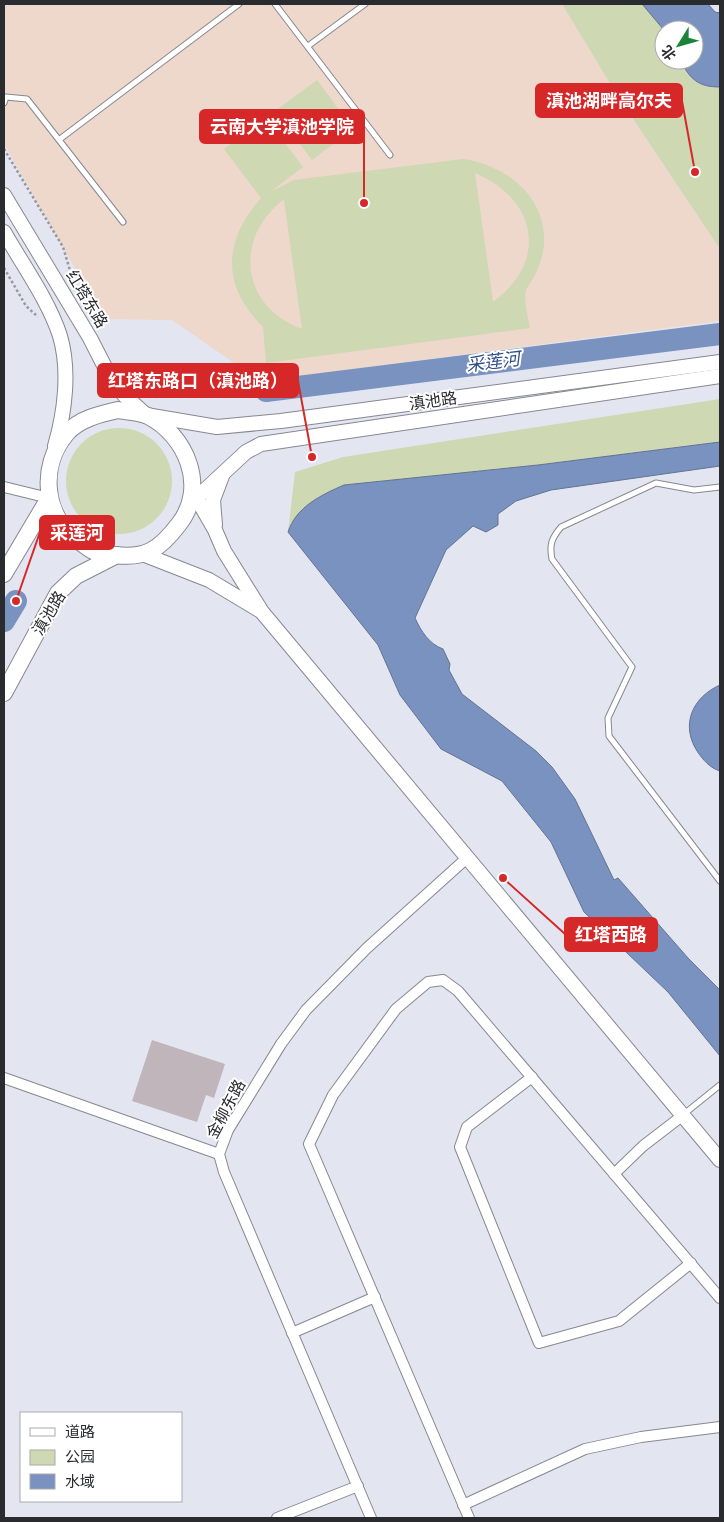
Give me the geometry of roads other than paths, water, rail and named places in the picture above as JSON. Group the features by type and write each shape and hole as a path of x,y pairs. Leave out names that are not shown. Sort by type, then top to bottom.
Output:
{"main road":[{"name":"红塔东路","path":"4,195 90,338 111,379 146,415"},
{"path":"4,232 53,320 60,338 66,400 61,426 50,461 48,498 55,516 67,533 95,552 117,555 145,555 209,580 262,612"},
{"name":"滇池路","path":"146,415 217,427 281,422 720,362"},
{"name":"滇池路","path":"192,498 246,452 261,444 277,440 720,376"},
{"path":"50,461 67,432 94,415 118,410 146,415 170,430 184,448 193,478 192,498 175,528 165,540 145,555"},
{"path":"215,530 213,500 223,473"},
{"path":"4,574 48,498"},
{"path":"192,498 215,530 224,551 262,612 720,1160"},
{"name":"滇池路","path":"4,693 58,593 76,576 117,555"}],"street":[{"path":"4,486 48,498"},
{"name":"金柳东路","path":"371,1518 224,1172 219,1154 228,1130 281,1044 306,1010 367,948 468,858"},
{"path":"469,1518 309,1144 333,1095 396,1009 428,982 443,980 458,990 720,1298"},
{"path":"4,1078 219,1154"},
{"path":"532,1078 467,1127 460,1147 539,1343 619,1321 691,1264"},
{"path":"614,1174 643,1146 682,1116"},
{"path":"292,1334 374,1297"},
{"path":"463,1505 585,1449 641,1437 720,1427"},
{"path":"277,1518 358,1486"}],"lane":[{"path":"60,139 239,4"},
{"path":"276,4 390,155"},
{"path":"308,46 364,4"},
{"path":"4,103 6,97 27,99 124,222"},
{"path":"720,486 694,490 656,484 561,527 549,547 552,559 632,667 608,718 609,736 720,881"},
{"path":"682,1116 720,1085"}],"water":[{"path":"642,4 708,4 715,12 720,13 720,87 712,87 700,83 691,77 686,70 704,70 704,20 656,20"},
{"path":"720,442 720,466 551,490 516,501 498,514 498,525 486,532 473,526 446,550 415,618 426,636 443,649 450,664 449,670 462,694 536,751 552,767 575,799 614,880 618,878 688,958 720,990 720,1056 668,992 584,912 551,842 502,781 441,749 400,695 378,645 288,532 297,516 310,503 344,485 538,465"},
{"path":"720,685 720,771 710,766 697,751 692,741 690,721 696,704 711,690"}],"waterway":[{"name":"采莲河","path":"266,391 720,334"},
{"name":"采莲河","path":"4,621 16,601"}],"place":[{"name":"滇池湖畔高尔夫","path":"695,172"},
{"name":"云南大学滇池学院","path":"364,203"},
{"name":"红塔东路口（滇池路）","path":"312,457"},
{"name":"采莲河","path":"16,601"},
{"name":"红塔西路","path":"503,878"}]}
